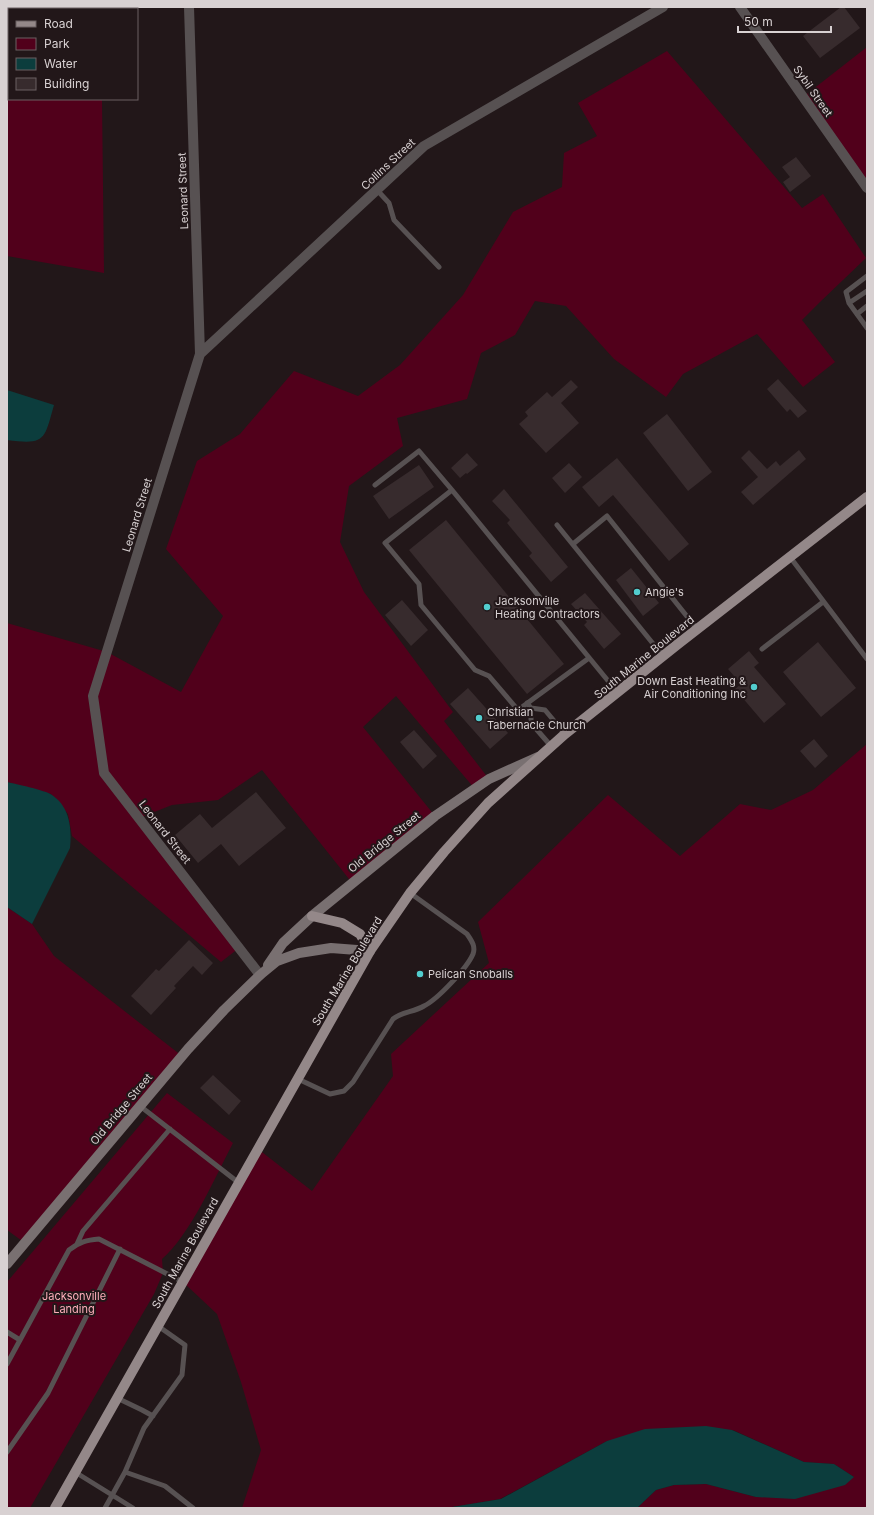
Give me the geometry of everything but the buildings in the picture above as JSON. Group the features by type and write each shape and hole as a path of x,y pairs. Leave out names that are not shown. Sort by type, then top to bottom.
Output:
{"main road":[{"name":"South Marine Boulevard","path":"55,1508 370,951 410,893 488,803 544,754 551,746 697,629 867,498"},
{"name":"Old Bridge Street","path":"260,975 283,943 312,916 435,816 489,779 544,754"},
{"path":"312,916 342,923 360,934 370,951"},
{"name":"Old Bridge Street","path":"7,1264 193,1044 224,1010 260,975 277,961 299,953 330,948 370,951"}],"street":[{"name":"Leonard Street","path":"189,7 200,354 93,696 104,773 260,975"},
{"name":"Collins Street","path":"200,354 424,146 663,7"},
{"name":"Sybil Street","path":"740,7 867,188"}],"lane":[{"path":"377,190 389,203 394,220 439,267"},
{"path":"867,276 846,292 849,304 867,328"},
{"path":"849,304 867,291"},
{"path":"857,314 867,306"},
{"path":"374,485 419,451 618,693"},
{"path":"452,490 385,543 419,584 421,605 475,670 489,676 518,710 589,658"},
{"path":"573,544 607,516 697,629"},
{"path":"557,525 663,656"},
{"path":"790,557 867,660"},
{"path":"762,649 823,602"},
{"path":"527,703 531,708 531,723 551,746"},
{"path":"531,708 545,710 565,734"},
{"path":"298,1079 330,1094 344,1091 353,1082 393,1019 397,1016 424,1006 437,996 463,970 474,953 473,944 467,934 410,893"},
{"path":"140,1106 239,1183"},
{"path":"77,1244 84,1231 170,1129"},
{"path":"7,1364 70,1250 77,1244 87,1240 99,1239 183,1282"},
{"path":"7,1452 48,1393 120,1249"},
{"path":"105,1508 125,1472 144,1428 182,1375 185,1345 158,1326"},
{"path":"7,1332 20,1340"},
{"path":"117,1398 153,1416"},
{"path":"75,1472 133,1508"},
{"path":"125,1472 165,1486 193,1508"}],"green space":[{"path":"7,7 91,7 92,8 8,8 8,100 102,100 104,273 7,256"},
{"path":"867,47 867,188 803,97"},
{"path":"667,51 802,208 823,194 866,258 802,320 835,362 803,387 757,334 683,374 666,397 614,359 566,306 535,301 515,335 481,353 467,399 397,418 403,446 349,486 340,542 364,592 453,712 444,721 489,779 475,789 396,696 363,727 435,816 353,884 262,770 218,800 172,805 139,818 239,948 221,962 72,836 68,814 51,794 7,782 7,623 107,652 181,692 223,616 166,549 197,461 240,434 294,371 358,396 400,365 463,295 513,212 562,187 564,153 597,136 578,103"},
{"path":"867,744 867,1508 637,1508 656,1490 674,1485 706,1484 756,1497 854,1477 834,1464 804,1462 733,1430 607,1441 500,1499 446,1508 242,1508 261,1450 241,1382 217,1314 183,1282 258,1149 312,1191 393,1076 391,1054 489,963 478,922 608,795 680,856 740,804 771,810 813,790"},
{"path":"7,907 32,924 54,956 182,1056 25,1243 7,1230"},
{"name":"Jacksonville Landing","path":"167,1093 233,1143 202,1204 183,1235 162,1259 163,1273 154,1294 30,1508 7,1508 7,1282"}],"water":[{"path":"7,390 54,405 48,426 41,438 29,442 7,440"},
{"path":"7,782 37,789 52,795 63,806 70,826 70,848 32,924 7,907"},
{"path":"706,1426 732,1430 804,1462 834,1464 854,1477 845,1485 795,1499 756,1497 706,1484 674,1485 656,1490 637,1508 446,1508 501,1499 607,1441 645,1429"}],"place":[{"name":"Angie's","path":"637,592"},
{"name":"Jacksonville Heating Contractors","path":"487,607"},
{"name":"Down East Heating & Air Conditioning Inc","path":"754,687"},
{"name":"Christian Tabernacle Church","path":"479,718"},
{"name":"Pelican Snoballs","path":"420,974"}]}
